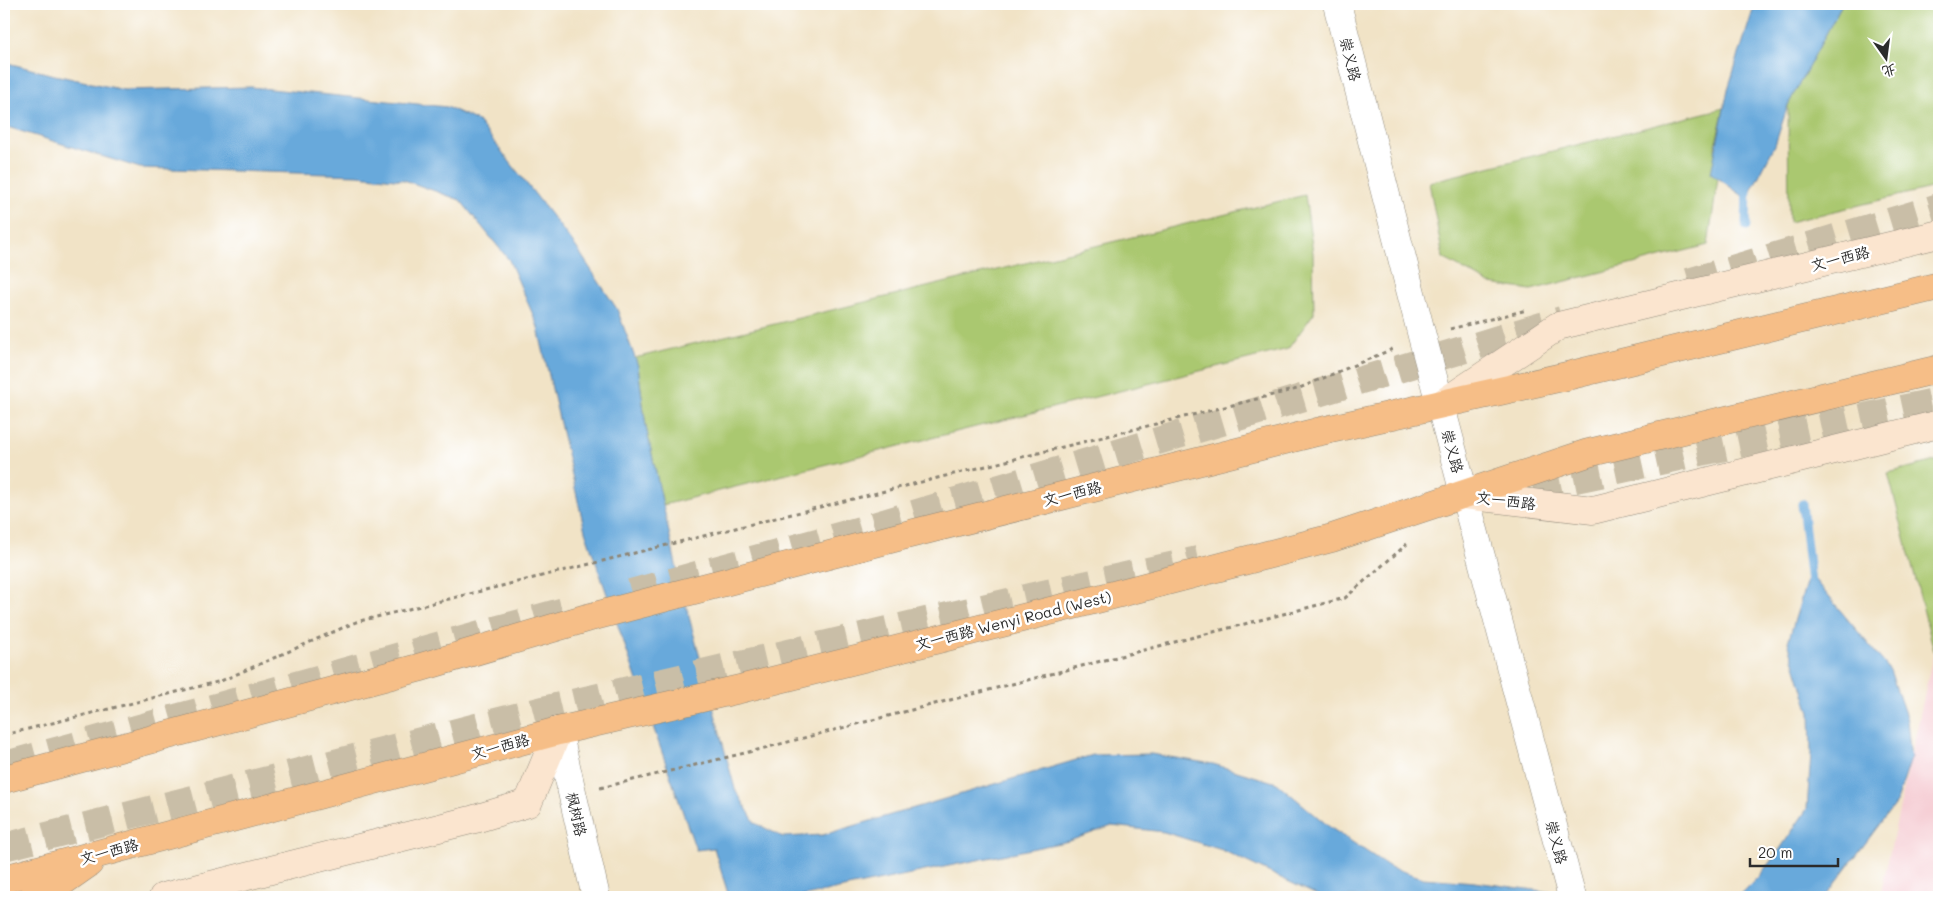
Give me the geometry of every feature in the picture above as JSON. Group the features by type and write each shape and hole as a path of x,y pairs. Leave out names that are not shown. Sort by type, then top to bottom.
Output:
{"main road":[{"name":"文一西路","path":"1440,405 1558,326 1939,234"},
{"name":"文一西路","path":"4,779 418,668 587,618 906,535 1260,446 1577,374 1939,286"},
{"name":"文一西路","path":"1464,495 1588,453 1939,369"},
{"name":"文一西路","path":"1464,495 1592,510 1939,424"},
{"name":"文一西路 Wenyi Road (West)","path":"558,731 740,689 1094,600 1332,538 1464,495"},
{"name":"文一西路","path":"4,879 558,731"},
{"name":"文一西路","path":"163,897 475,819 528,803 558,731"},
{"path":"33,897 49,891 107,851"}],"street":[{"name":"崇义路","path":"1337,4 1440,405 1572,897"},
{"name":"枫树路","path":"558,731 596,897"}],"path":[{"path":"4,735 221,681 356,622 1297,389 1422,336 1527,310"},
{"path":"642,778 1344,598"}],"shaded area":[{"path":"1939,650 1939,897 1880,897 1934,651"}],"green space":[{"path":"1842,4 1939,4 1939,186 1789,222 1788,105"},
{"path":"1724,108 1715,147 1718,178 1708,245 1531,290 1490,284 1443,258 1429,182"},
{"path":"1305,195 1313,253 1314,313 1288,349 663,505 646,427 638,366 635,358"},
{"path":"1939,460 1939,650 1934,651 1888,473"}],"water":[{"path":"1755,4 1842,4 1788,105 1775,145 1747,199 1711,173 1728,89"},
{"path":"4,62 124,90 251,87 447,107 478,121 576,247 617,309 638,366 646,427 680,583 735,789 755,823 783,837 823,835 1093,755 1151,754 1213,764 1277,783 1331,828 1390,867 1423,878 1475,882 1587,897 1321,897 1222,850 1164,832 1112,826 1069,841 800,897 729,897 714,848 696,850 585,531 537,324 509,260 460,200 404,180 358,175 140,168 4,126"},
{"path":"1809,573 1890,670 1907,720 1911,759 1897,801 1825,897 1738,897 1759,876 1807,809 1811,753 1810,713 1788,642"}],"waterway":[{"path":"1746,226 1747,188"},
{"path":"1802,504 1811,583"}],"tunnel":[{"path":"1689,282 1939,207"},
{"path":"631,593 850,533 1562,320"},
{"path":"1492,497 1939,401"},
{"path":"4,847 547,709 1198,560"},
{"path":"9,764 575,608"}]}
